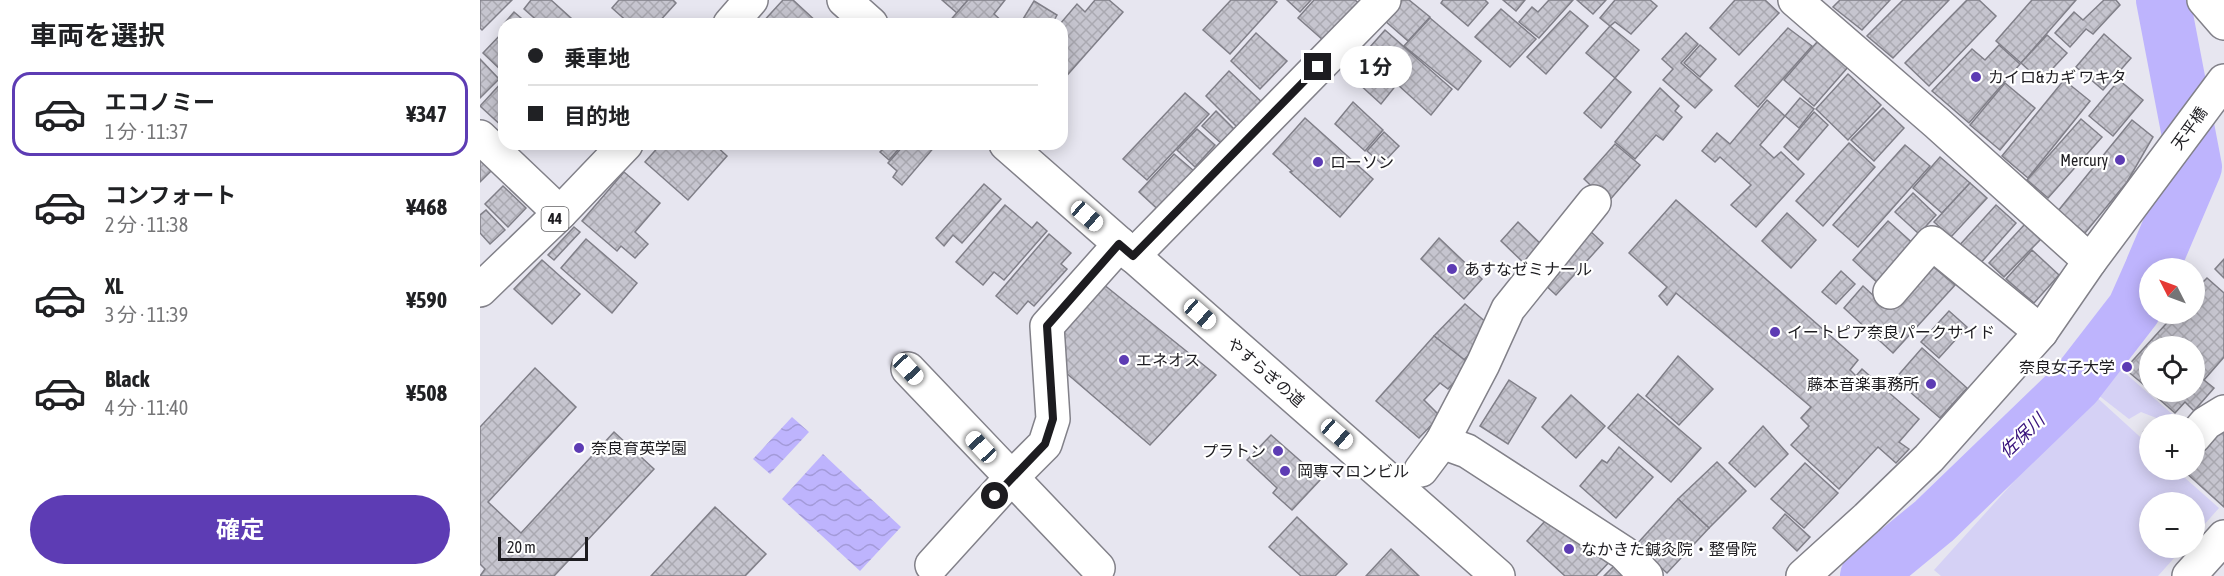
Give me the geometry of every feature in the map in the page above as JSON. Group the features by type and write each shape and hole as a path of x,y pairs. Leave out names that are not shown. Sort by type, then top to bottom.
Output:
{"street":[{"path":"736,18 752,0"},
{"path":"844,0 864,18"},
{"path":"932,565 1045,444 1053,419 1047,326 1384,0"},
{"path":"1795,0 2090,261"},
{"path":"2204,0 2224,22"},
{"name":"天平橋","path":"1803,576 1929,458 2041,332 2090,261 2217,90"},
{"path":"480,137 560,213"},
{"name":"44","path":"480,290 560,213 620,150"},
{"name":"やすらぎの道","path":"1013,150 1498,576"},
{"path":"1421,470 1442,442 1483,364 1508,309 1594,202"},
{"path":"1890,292 1932,243 2041,332"},
{"path":"908,369 1098,568"},
{"path":"2205,424 2224,412"},
{"path":"1442,442 1467,450 1624,553 1646,576"},
{"path":"2189,576 2224,537"}],"shaded area":[{"path":"2117,366 2139,385 2139,402 2158,402 2172,414 2141,412 2129,419 2093,391"},
{"path":"2093,394 2139,436 2139,480 2187,480 2201,492 2139,492 2139,558 2174,558 2158,576 1941,576 1934,570"},
{"path":"2205,496 2219,508 2205,524"}],"water":[{"path":"792,417 809,432 770,474 753,459"},
{"path":"823,454 901,527 860,571 782,499"}],"building":[{"path":"480,0 512,0 482,30 480,28"},
{"path":"531,0 551,0 571,18 534,18 524,9"},
{"path":"619,0 673,0 676,3 662,18 623,18 612,8"},
{"path":"783,0 793,0 812,18 766,18"},
{"path":"942,0 968,0 957,13"},
{"path":"968,0 1005,0 994,14 998,18 952,18"},
{"path":"1095,0 1109,0 1123,12 1068,74 1068,18 1065,18 1077,4 1085,12"},
{"path":"1231,0 1274,0 1277,2 1230,54 1203,30"},
{"path":"1287,0 1311,0 1300,12"},
{"path":"1314,0 1355,0 1367,10 1332,48 1298,18"},
{"path":"1402,0 1409,0 1430,17 1408,41 1384,20"},
{"path":"1443,0 1485,0 1488,3 1468,26 1441,3"},
{"path":"1503,0 1525,0 1516,11"},
{"path":"1549,0 1573,0 1539,38 1519,22 1532,7 1538,12"},
{"path":"1577,0 1606,0 1593,14"},
{"path":"1615,0 1650,0 1657,6 1631,34 1615,22 1610,26 1600,18"},
{"path":"1735,0 1765,0 1779,13 1739,55 1710,28"},
{"path":"1840,0 1890,0 1862,30 1833,7"},
{"path":"1903,0 1949,0 1893,58 1867,36"},
{"path":"1967,0 1979,0 1996,16 1929,86 1905,63"},
{"path":"2032,0 2076,0 2021,63 1996,41"},
{"path":"2104,0 2116,0 2120,5 2093,34 2086,29 2070,47 2055,33 2074,12 2083,20"},
{"path":"1034,1 1057,15 1055,18 1024,18"},
{"path":"1501,9 1536,39 1510,67 1475,37"},
{"path":"1570,11 1588,26 1546,74 1527,57"},
{"path":"514,12 521,18 509,18"},
{"path":"1430,18 1481,61 1458,90 1404,46"},
{"path":"1610,26 1639,50 1615,78 1586,53"},
{"path":"1788,28 1812,46 1758,107 1735,86"},
{"path":"1385,30 1452,89 1431,115 1397,84 1381,104 1347,73"},
{"path":"1256,33 1287,61 1260,89 1231,61"},
{"path":"1686,33 1698,44 1681,63 1712,90 1695,108 1663,80 1673,69 1662,59"},
{"path":"2104,34 2131,58 2103,90 2076,67"},
{"path":"2047,35 2067,53 2041,81 2021,63"},
{"path":"498,37 498,67 483,53"},
{"path":"1817,42 1848,67 1814,106 1784,80"},
{"path":"1700,45 1716,59 1700,77 1684,63"},
{"name":"カイロ&カギ ワキタ","path":"1999,45 2020,64 1969,123 1932,91 1972,49 1985,60"},
{"path":"480,59 498,80 480,98"},
{"path":"1229,71 1269,109 1245,135 1206,96"},
{"path":"1848,74 1881,105 1848,140 1816,109"},
{"path":"1615,78 1631,92 1601,128 1584,113"},
{"path":"2064,80 2090,101 2028,178 2002,156"},
{"path":"2119,80 2143,100 2113,136 2089,116"},
{"path":"2005,83 2035,108 2000,150 1970,125"},
{"path":"498,86 498,122 480,106"},
{"path":"1660,88 1679,106 1675,111 1682,117 1663,140 1656,135 1635,159 1615,142"},
{"path":"1185,93 1209,114 1147,180 1123,159"},
{"path":"1800,98 1814,109 1799,128 1785,116"},
{"path":"1767,100 1785,116 1760,145 1774,158 1781,152 1804,174 1756,227 1731,205 1751,185 1720,157 1715,162 1702,151 1717,133 1730,144"},
{"path":"1353,102 1383,130 1365,151 1335,124"},
{"path":"1883,108 1904,128 1874,161 1851,140"},
{"path":"1216,111 1235,130 1222,144 1202,126"},
{"path":"1814,112 1828,125 1798,160 1784,147"},
{"name":"ローソン","path":"1305,118 1373,179 1340,217 1273,154"},
{"path":"2081,119 2102,137 2048,198 2027,180"},
{"name":"Mercury","path":"2132,120 2153,137 2127,182 2085,233 2058,211"},
{"path":"1197,129 1215,145 1195,167 1177,150"},
{"path":"1384,132 1399,146 1382,164 1367,151"},
{"path":"1849,143 1875,167 1823,226 1796,201"},
{"path":"1615,144 1640,165 1608,202 1584,179"},
{"path":"1905,145 1930,166 1858,247 1833,225"},
{"path":"656,150 720,150 727,156 688,200 645,162"},
{"path":"882,150 898,150 889,160 880,152"},
{"path":"900,150 932,150 902,185 893,177 897,171 888,163"},
{"path":"480,152 495,167 480,182"},
{"path":"1174,154 1201,177 1165,216 1139,192"},
{"path":"1940,157 1970,183 1942,213 1913,188"},
{"path":"624,172 660,203 635,232 648,244 635,258 621,246 617,251 582,221"},
{"path":"1970,183 1987,198 1951,237 1934,222"},
{"path":"984,184 1001,199 962,243 953,235 944,246 936,238"},
{"path":"503,186 526,208 508,227 485,204"},
{"path":"1913,193 1936,215 1919,234 1895,212"},
{"name":"イートピア奈良パークサイド","path":"1676,200 1858,360 1850,370 1856,376 1862,369 1919,419 1899,442 1909,449 1896,463 1878,447 1839,489 1791,445 1809,426 1801,418 1811,407 1676,293 1667,305 1659,296 1667,287 1629,253"},
{"path":"1005,205 1032,228 1037,222 1047,231 1004,280 994,272 983,285 956,262"},
{"path":"1996,205 2016,223 1978,266 1957,248"},
{"path":"486,210 505,230 490,244 480,233 480,215"},
{"path":"1787,213 1816,240 1791,268 1762,241"},
{"path":"1888,221 1917,247 1881,286 1853,260"},
{"path":"1518,222 1545,248 1528,267 1501,241"},
{"path":"2025,224 2041,239 2004,277 1989,263"},
{"path":"574,227 580,232 554,260 548,255"},
{"path":"1589,230 1603,243 1556,295 1542,282"},
{"path":"1049,234 1071,253 1061,264 1067,269 1034,306 1028,301 1017,314 996,296"},
{"name":"あすなゼミナール","path":"1439,238 1482,279 1464,299 1421,259"},
{"path":"586,239 637,283 612,313 561,268"},
{"path":"2032,250 2059,275 2034,303 2006,279"},
{"path":"2224,259 2224,278 2215,269"},
{"path":"542,260 580,294 552,324 514,289"},
{"path":"1930,264 1955,285 1893,353 1844,308 1863,286 1888,309"},
{"path":"1841,271 1855,284 1836,304 1822,292"},
{"path":"2207,278 2224,293 2224,357 2205,379 2205,336 2155,336 2166,324 2205,324 2205,280"},
{"path":"1103,284 1216,375 1150,445 1058,366 1055,333"},
{"path":"1465,304 1488,324 1487,334 1464,360 1434,336"},
{"path":"1949,311 1967,327 1939,358 1921,342"},
{"path":"1434,336 1471,365 1448,389 1440,383 1424,400 1440,416 1419,438 1376,401"},
{"name":"藤本音楽事務所","path":"1922,348 1967,388 1940,418 1895,379"},
{"path":"2139,354 2139,381 2125,369"},
{"path":"1678,356 1713,389 1679,425 1646,396"},
{"path":"535,368 576,407 488,502 521,533 614,432 654,469 554,576 480,576 485,569 480,564 480,427"},
{"path":"1509,380 1536,398 1508,444 1480,426"},
{"path":"2205,381 2214,388 2205,398"},
{"path":"1638,394 1701,448 1671,482 1608,428"},
{"path":"1571,395 1605,426 1576,458 1542,427"},
{"path":"2162,402 2185,402 2175,413"},
{"path":"2185,402 2202,402 2194,411"},
{"path":"2224,422 2224,507 2194,480 2205,480 2205,439"},
{"path":"1763,426 1788,454 1755,487 1729,463"},
{"name":"岡専マロンビル","path":"1271,435 1321,479 1292,510 1273,493 1277,488 1247,460"},
{"path":"1619,447 1653,477 1616,518 1580,486 1602,460 1607,463"},
{"path":"1717,462 1746,491 1709,528 1678,499"},
{"path":"1805,463 1838,493 1804,528 1771,499"},
{"path":"1678,499 1709,528 1667,573 1636,545"},
{"path":"715,507 766,554 745,576 651,576"},
{"name":"なかきた鍼灸院・整骨院","path":"1555,510 1613,558 1596,576 1565,576 1527,541"},
{"path":"1785,514 1810,537 1797,551 1773,528"},
{"path":"1297,517 1347,564 1335,576 1301,576 1269,547"},
{"path":"1391,549 1419,576 1366,576"},
{"path":"1620,560 1638,576 1604,576"}],"waterway":[{"name":"佐保川","path":"2156,258 2195,167 2163,0"},
{"name":"佐保川","path":"1867,576 1934,521 2076,384 2134,309 2139,298"}],"place":[{"name":"カイロ&カギ ワキタ","path":"1976,77"},
{"name":"Mercury","path":"2120,160"},
{"name":"ローソン","path":"1318,162"},
{"name":"あすなゼミナール","path":"1452,269"},
{"name":"イートピア奈良パークサイド","path":"1775,332"},
{"name":"エネオス","path":"1124,360"},
{"name":"奈良女子大学","path":"2127,367"},
{"name":"藤本音楽事務所","path":"1931,384"},
{"name":"奈良育英学園","path":"579,448"},
{"name":"プラトン","path":"1278,451"},
{"name":"岡専マロンビル","path":"1285,471"},
{"name":"なかきた鍼灸院・整骨院","path":"1569,549"}],"route":[{"path":"995,496 1045,444 1053,419 1047,326 1119,244 1133,256 1318,67"}]}
